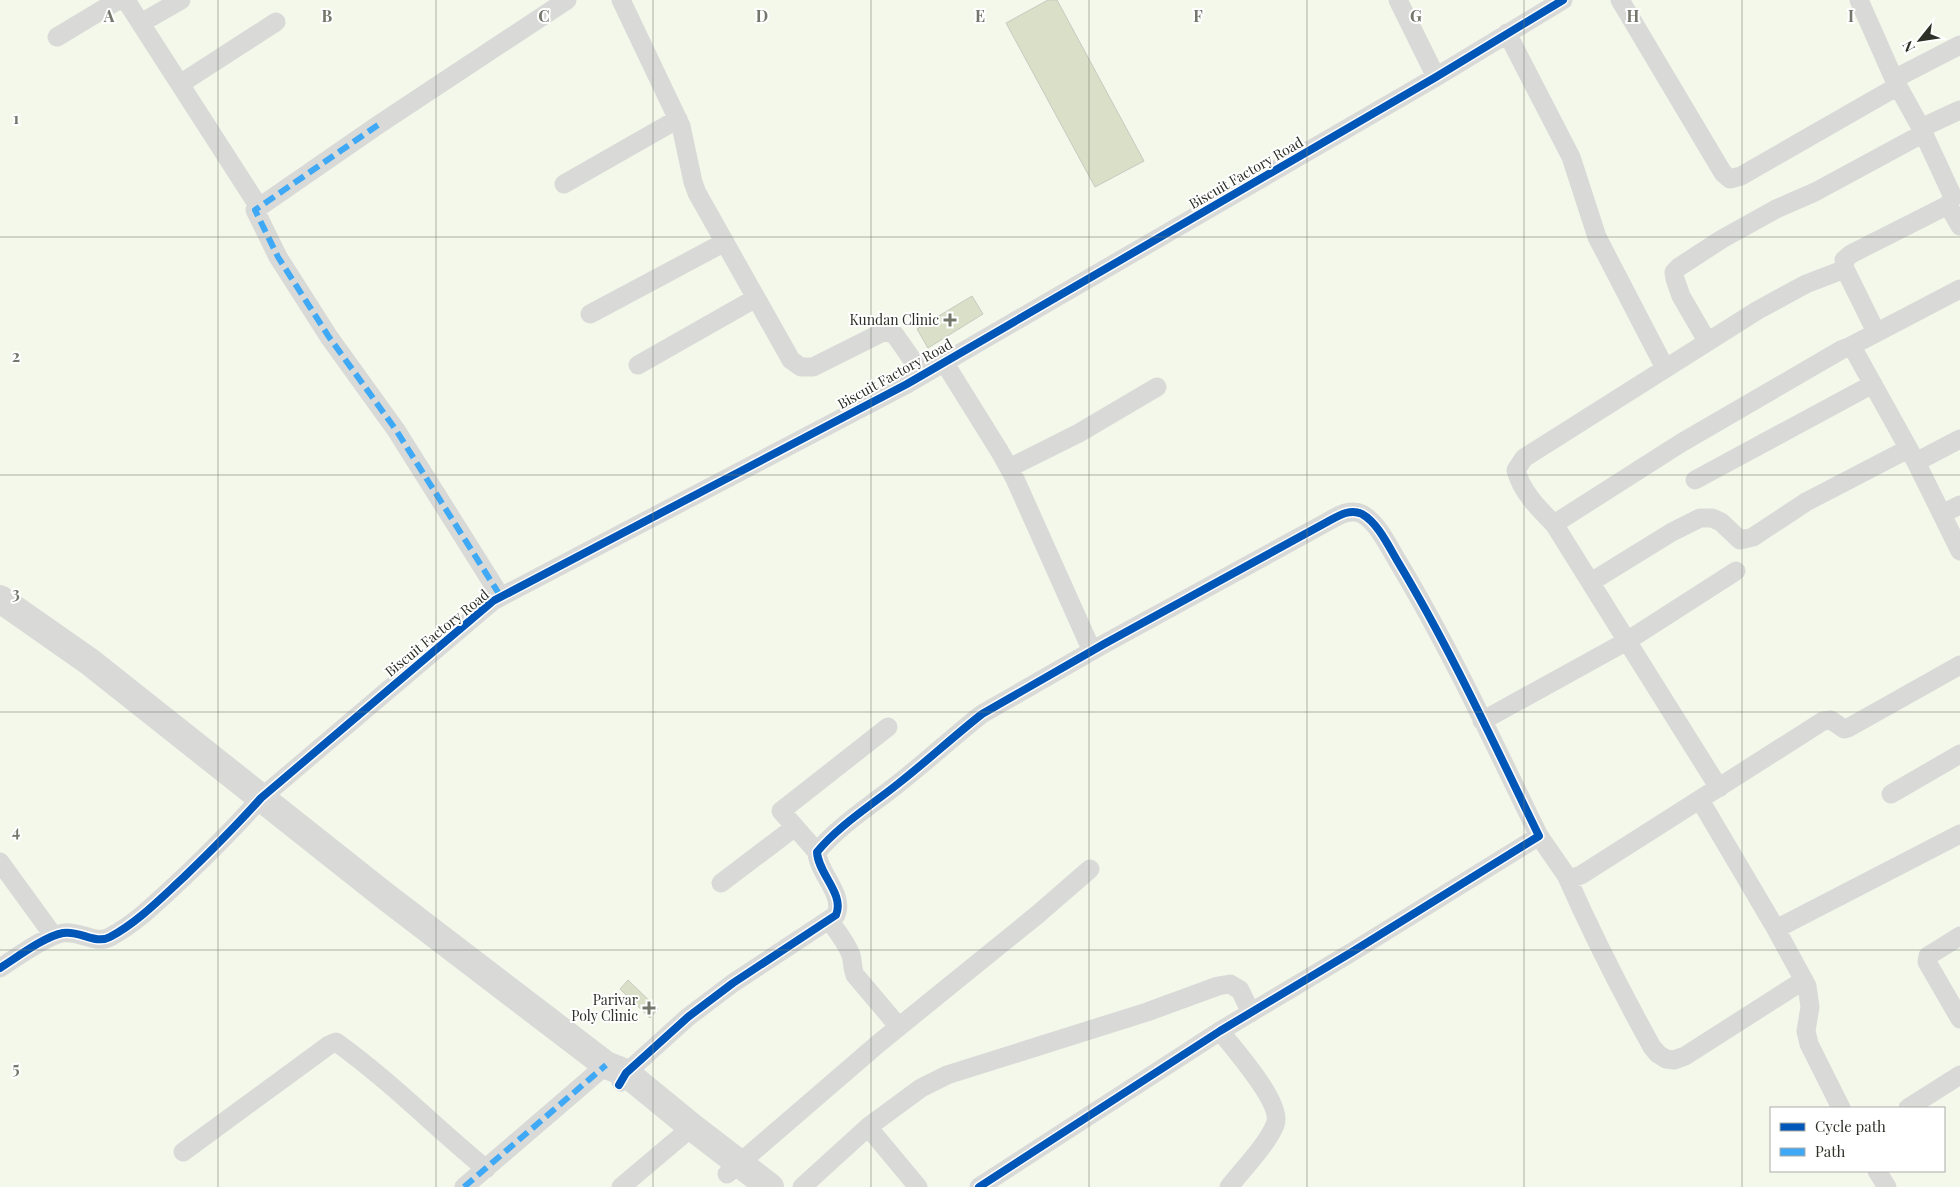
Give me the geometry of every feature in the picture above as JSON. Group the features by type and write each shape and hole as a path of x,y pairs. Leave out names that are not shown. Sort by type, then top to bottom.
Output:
{"main road":[{"path":"0,599 90,662 392,902 617,1074 737,1175 770,1187"}],"street":[{"path":"56,37 115,2 123,0 127,2 259,207"},
{"path":"141,23 181,0"},
{"path":"501,597 396,430 329,337 278,256 255,210 387,119 567,0"},
{"path":"621,0 678,119 685,138 695,187 791,360 801,367 813,367 885,331 895,335 923,375"},
{"path":"1398,0 1436,77"},
{"name":"Biscuit Factory Road","path":"54,935 64,932 76,933 100,941 110,937 152,907 229,833 261,798 493,601 923,375 1436,77 1563,0"},
{"path":"1620,0 1723,173 1730,179 1741,176 1960,45"},
{"path":"1859,0 1896,82 1952,190 1953,197 1948,205 1851,254 1844,260 1845,269 1876,332"},
{"path":"180,84 276,22"},
{"path":"1507,33 1571,157 1597,237 1665,368"},
{"path":"1707,341 1677,287 1674,272 1679,267 1722,239 1768,213 1815,192 1960,110"},
{"path":"564,184 678,119"},
{"path":"1948,205 1960,226"},
{"path":"590,314 725,242"},
{"path":"1719,788 1554,524 1541,510 1518,478 1516,470 1524,458 1707,341 1806,284 1845,269"},
{"path":"1554,524 1681,443 1876,332 1960,289"},
{"path":"638,364 756,298"},
{"path":"1849,347 1855,352 1912,455 1960,551"},
{"path":"944,362 1009,468 1029,507 1092,651"},
{"path":"1695,480 1873,384"},
{"path":"1009,468 1079,433 1156,387"},
{"path":"1590,582 1672,532 1700,518 1712,518 1721,522 1740,540 1753,537 1806,502 1912,455 1960,439"},
{"path":"1942,514 1960,505"},
{"path":"818,852 830,837 976,719 1092,651 1327,522 1354,511 1364,515 1377,529 1418,595 1539,836 1566,875 1590,930 1626,1001 1652,1047 1658,1054 1666,1059 1674,1060 1685,1056 1804,980"},
{"path":"1482,721 1627,641 1736,571"},
{"path":"1566,875 1572,878 1581,875 1823,721 1831,720 1844,729 1848,728 1960,665"},
{"path":"464,1187 617,1074 733,983 836,915 838,904 835,894 820,867 818,852 781,811 888,727"},
{"path":"1891,794 1960,754"},
{"path":"1700,800 1804,980 1810,997 1806,1031 1809,1044 1840,1107"},
{"path":"721,883 795,827"},
{"path":"1776,929 1960,834"},
{"path":"978,1187 1220,1031 1539,836"},
{"path":"0,862 54,935 0,968"},
{"path":"737,1175 899,1027 1037,915 1090,869"},
{"path":"830,920 852,958 852,968 855,975 899,1027"},
{"path":"1960,936 1928,956 1926,962 1960,1019"},
{"path":"802,1187 868,1127 921,1088 940,1078 1147,1012 1218,986 1230,984 1240,990 1250,1013"},
{"path":"1220,1031 1263,1086 1277,1112 1276,1124 1266,1140 1229,1187"},
{"path":"182,1152 329,1045 336,1042 364,1062 442,1133 486,1169"},
{"path":"1910,1107 1960,1075"},
{"path":"868,1127 918,1187"},
{"path":"621,1187 686,1132"},
{"path":"1878,1172 1887,1187"}],"building":[{"path":"1048,0 1057,0 1144,161 1095,187 1006,23"},
{"path":"972,296 983,314 928,348 917,329"},
{"path":"628,980 658,1009 650,1018 620,989"}],"marked path":[{"path":"378,125 255,210 278,257 329,337 396,430 501,597"},
{"path":"464,1187 606,1065"}],"cycle path":[{"path":"0,968 39,943 56,935 75,933 104,939 130,924 184,877 261,798 493,601 907,384 1436,77 1563,0"},
{"path":"619,1085 626,1073 688,1017 733,983 836,915 837,899 818,860 817,852 845,824 909,775 982,714 1104,644 1335,517 1349,512 1362,514 1373,523 1383,536 1436,629 1539,836 1220,1031 979,1187"}],"place":[{"name":"Kundan Clinic","path":"950,320"},
{"name":"Parivar Poly Clinic","path":"649,1008"}]}
